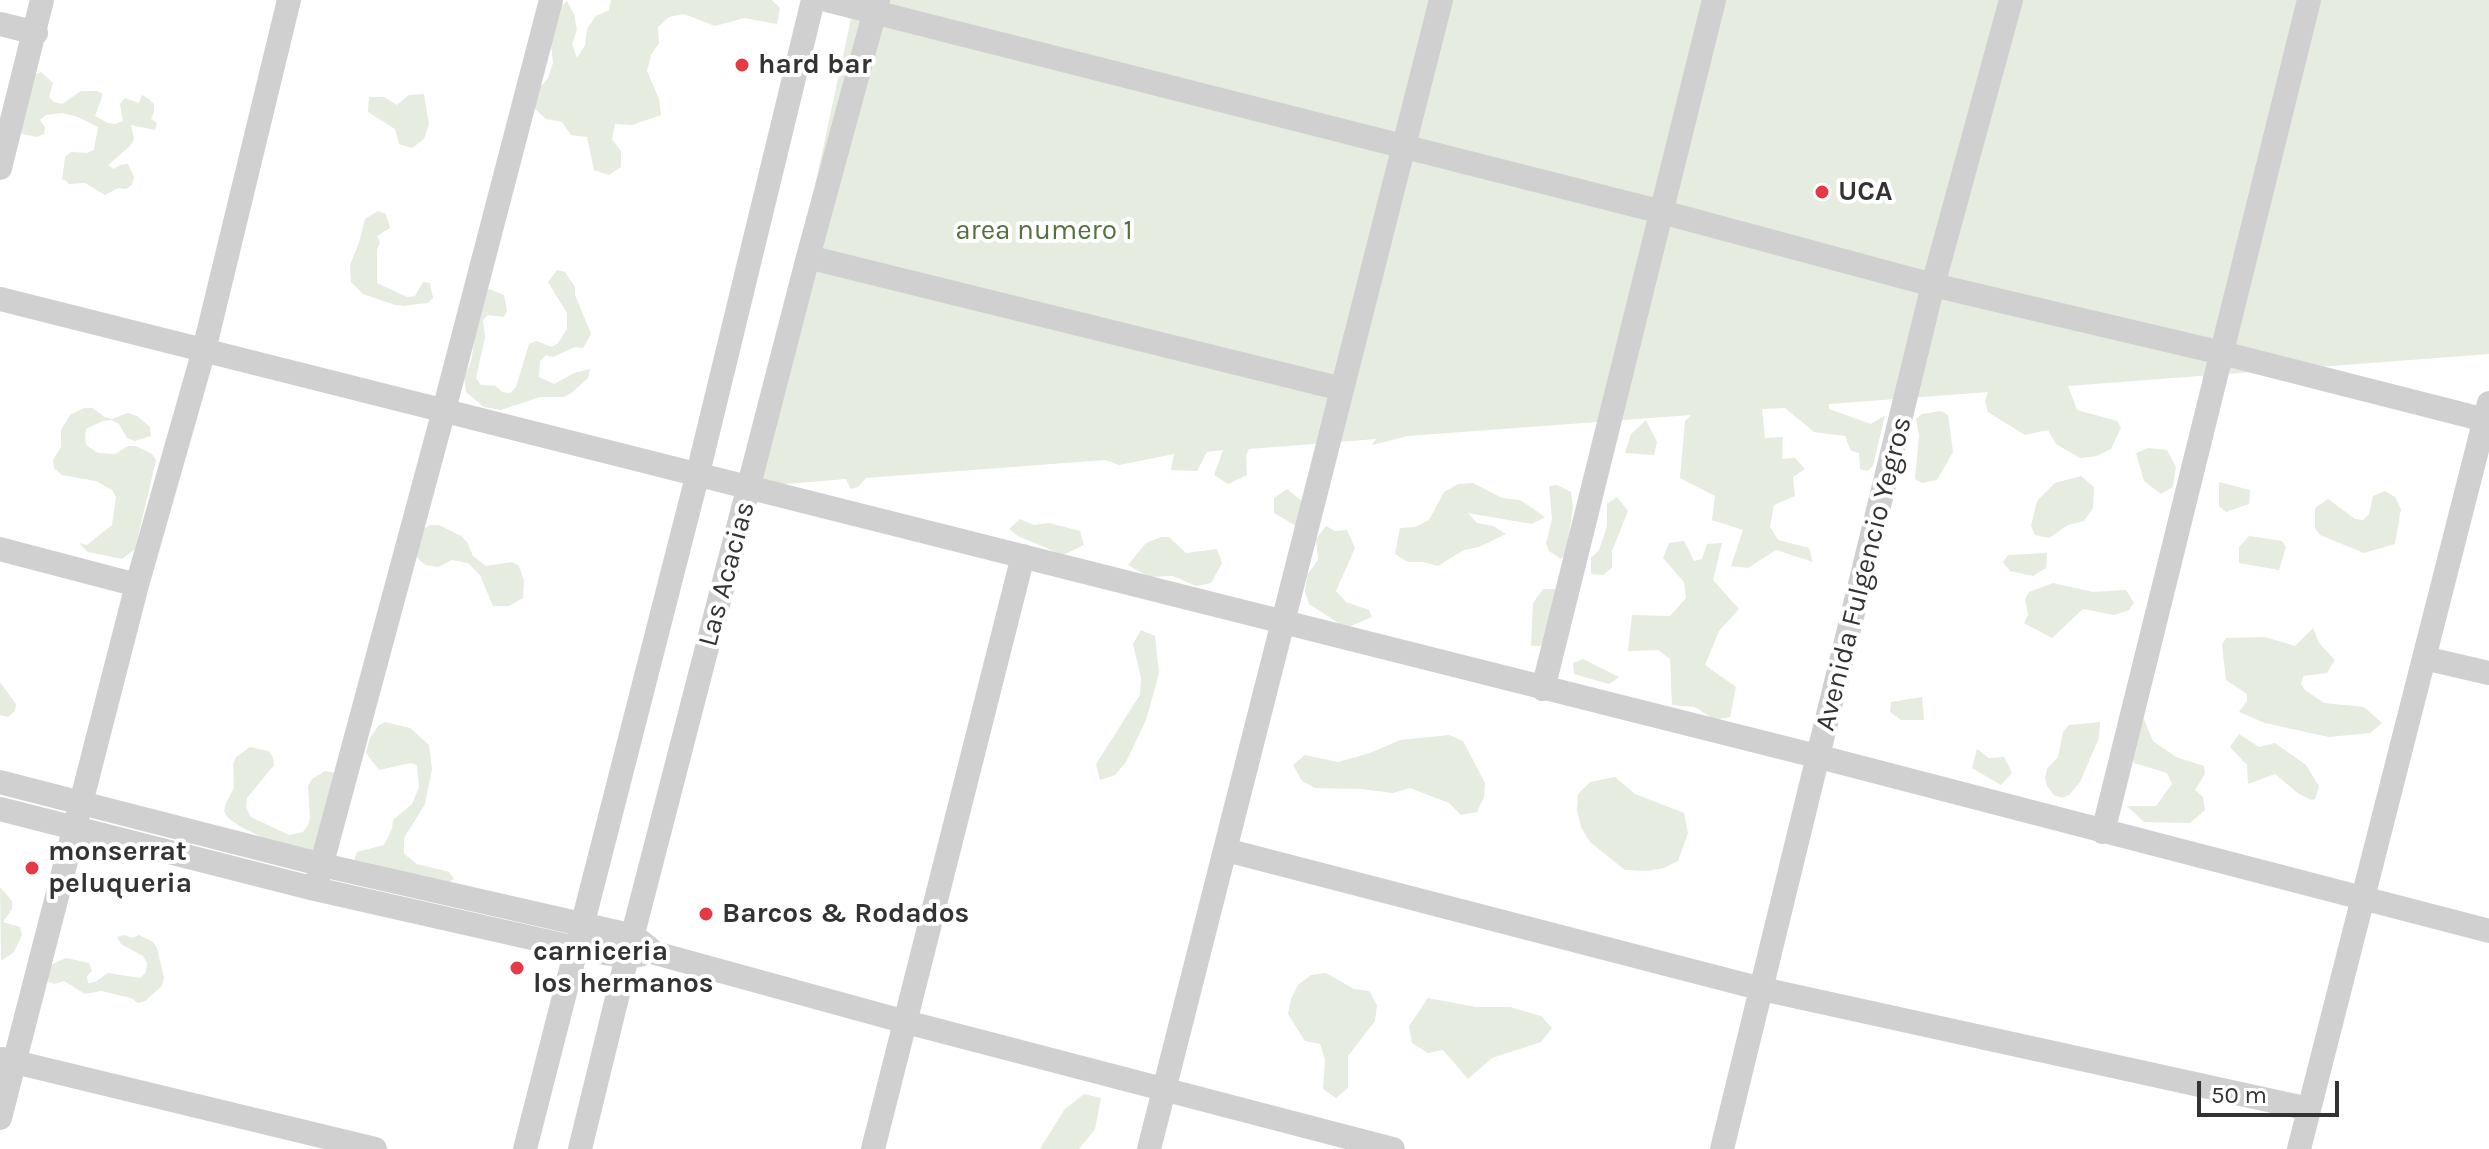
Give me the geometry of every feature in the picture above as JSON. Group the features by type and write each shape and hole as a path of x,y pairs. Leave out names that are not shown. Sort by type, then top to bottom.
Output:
{"street":[{"path":"0,168 42,0"},
{"path":"0,1118 7,1060 77,828 137,585 204,350 289,0"},
{"path":"315,889 551,0"},
{"name":"Las Acacias","path":"525,1149 698,473 813,0"},
{"path":"827,0 876,7 1933,285 2488,415 2299,1149"},
{"path":"1149,1149 1441,0"},
{"path":"1543,689 1714,0"},
{"name":"Avenida Fulgencio Yegros","path":"1722,1149 1933,285 2011,0"},
{"path":"2103,832 2309,0"},
{"name":"Las Acacias","path":"580,1149 808,257 876,7"},
{"path":"0,24 36,33"},
{"path":"808,257 1342,389"},
{"path":"0,299 1820,757 2489,931"},
{"path":"0,549 137,585"},
{"path":"873,1149 1023,556"},
{"path":"2424,658 2489,673"},
{"path":"0,782 323,865 582,923 630,946 655,953 1393,1149"},
{"path":"0,809 315,889 576,948 630,946"},
{"path":"1226,850 1762,989 2309,1109"},
{"path":"7,1060 375,1149"}],"green space":[{"path":"611,0 772,0 780,8 777,24 744,18 715,26 684,14 669,17 658,27 659,43 651,55 647,71 659,99 661,115 632,125 615,124 612,139 621,151 621,167 609,175 594,170 587,137 571,135 562,122 546,119 534,108 537,91 548,78 553,63 549,28 554,13 567,1 577,30 572,44 577,58 585,45 587,29 596,16 609,10"},
{"name":"area numero 1","path":"855,0 2489,0 2489,354 2068,386 2077,410 2117,421 2121,428 2111,449 2097,456 2080,458 2056,444 2048,430 2025,435 1988,412 1985,401 1988,392 1829,404 1829,409 1871,424 1885,415 1873,466 1867,471 1860,469 1859,453 1851,451 1845,436 1814,432 1785,408 1762,409 1765,438 1783,437 1782,459 1795,458 1805,469 1793,477 1795,496 1774,505 1770,527 1778,540 1809,548 1813,562 1776,550 1748,568 1731,566 1743,530 1712,520 1715,496 1680,478 1685,421 1691,415 1408,436 1372,445 1376,439 1249,449 1246,455 1247,475 1228,484 1214,475 1223,450 1207,452 1197,471 1171,470 1174,454 1119,465 1105,460 866,478 858,487 851,489 846,479 750,487"},
{"path":"41,72 53,83 49,97 54,102 62,104 81,91 103,94 95,116 108,123 123,121 120,104 125,98 139,103 142,95 154,104 151,119 157,123 155,130 131,125 134,139 130,146 108,165 114,169 128,164 134,177 132,185 105,195 85,183 62,181 65,157 71,152 94,150 98,127 78,117 62,113 46,115 40,120 45,127 44,134 37,137 15,132 34,75"},
{"path":"424,94 429,124 424,139 412,148 399,144 395,129 368,112 369,97 384,97 397,105 409,95"},
{"path":"378,211 386,214 390,228 377,236 380,242 377,250 377,283 407,297 415,296 423,282 430,283 433,298 427,303 395,305 363,294 351,282 350,265 365,219"},
{"path":"557,270 565,272 575,287 575,295 591,334 583,348 575,347 553,357 546,355 540,361 539,377 554,384 574,373 590,369 588,378 563,397 540,397 501,410 484,407 466,392 464,377 471,362 482,292 489,289 504,295 507,311 504,317 488,315 483,320 485,337 476,378 481,385 496,386 502,392 510,393 516,387 529,344 536,341 552,347 567,329 567,313 548,282"},
{"path":"84,408 92,408 112,419 128,413 150,427 151,436 135,441 127,438 119,424 111,420 86,429 86,445 98,453 115,454 128,446 136,446 152,454 156,460 135,549 122,559 88,552 79,543 87,545 112,525 116,497 112,490 96,481 62,475 54,468 53,460 61,447 61,430 70,415"},
{"path":"1941,411 1948,415 1953,452 1937,480 1922,483 1915,479 1919,436 1916,419 1922,414"},
{"path":"1646,420 1657,442 1654,455 1625,453 1631,434"},
{"path":"2148,448 2167,450 2176,467 2173,487 2161,494 2144,481 2136,453"},
{"path":"2081,476 2094,487 2093,508 2084,521 2068,525 2049,538 2035,535 2031,526 2037,501 2055,483"},
{"path":"2219,482 2250,490 2249,504 2226,512 2219,506"},
{"path":"1473,483 1502,498 1520,500 1545,517 1532,524 1468,513 1477,523 1493,526 1506,534 1479,547 1464,550 1438,566 1408,562 1395,554 1400,528 1415,527 1429,520 1444,492 1458,484"},
{"path":"1557,485 1571,492 1573,508 1566,554 1561,559 1549,551 1546,543 1552,519 1549,486"},
{"path":"1287,489 1308,506 1296,526 1274,513 1274,498"},
{"path":"2385,491 2395,497 2401,509 2395,544 2364,553 2320,535 2315,528 2315,508 2328,499 2355,519 2363,520 2369,514 2373,496"},
{"path":"1617,497 1628,511 1612,551 1612,568 1603,575 1591,574 1591,558 1599,550 1607,526 1607,504"},
{"path":"1020,519 1034,525 1049,523 1080,531 1084,545 1063,555 1018,536 1009,529"},
{"path":"439,525 461,536 473,556 486,566 512,562 519,566 524,581 523,598 509,606 493,606 480,575 468,563 452,560 438,567 419,560 415,553 423,529"},
{"path":"1326,526 1335,531 1347,530 1355,548 1336,591 1346,602 1369,610 1372,617 1346,628 1309,604 1305,592 1307,575 1318,560 1316,539"},
{"path":"2249,536 2282,541 2286,547 2279,570 2239,563 2239,547"},
{"path":"1169,537 1186,553 1217,549 1222,563 1211,583 1196,586 1173,576 1149,577 1128,565 1146,543"},
{"path":"1684,541 1694,561 1702,559 1707,544 1722,543 1713,580 1739,609 1719,631 1705,665 1736,687 1730,717 1715,720 1695,707 1672,705 1670,659 1658,650 1628,651 1632,615 1670,616 1686,598 1684,582 1663,558 1669,543"},
{"path":"2047,553 2046,568 2033,576 2010,571 2003,562 2008,555"},
{"path":"2053,583 2093,592 2126,590 2134,603 2129,610 2114,615 2083,609 2052,638 2024,623 2028,615 2025,599 2029,592"},
{"path":"1543,589 1558,589 1549,634 1540,646 1531,646 1533,603"},
{"path":"2313,628 2319,643 2335,660 2327,673 2303,676 2301,684 2324,703 2364,707 2382,723 2370,733 2329,737 2265,723 2239,712 2247,701 2247,694 2226,680 2222,645 2226,638 2265,637 2295,646"},
{"path":"1141,630 1155,636 1159,673 1155,688 1146,720 1126,762 1115,775 1100,780 1096,764 1140,695 1141,678 1133,644"},
{"path":"1583,659 1619,677 1609,684 1574,674 1573,663"},
{"path":"0,682 16,704 15,711 8,717 0,715"},
{"path":"1922,697 1924,720 1901,720 1890,712 1891,702"},
{"path":"2140,710 2153,741 2176,757 2204,766 2205,774 2195,790 2203,797 2205,810 2190,823 2144,822 2127,806 2156,806 2172,784 2167,773 2134,763 2126,740"},
{"path":"385,722 410,728 429,745 432,769 425,804 404,838 404,854 417,864 449,872 454,879 448,883 354,860 357,852 384,845 393,820 412,804 419,787 417,765 410,763 379,770 366,753 370,738"},
{"path":"2100,722 2099,738 2080,782 2069,795 2062,798 2054,795 2045,778 2047,769 2058,757 2063,732 2069,725"},
{"path":"2239,734 2259,747 2275,743 2306,765 2319,786 2315,799 2299,794 2275,774 2248,784 2247,765 2230,747"},
{"path":"1449,735 1463,741 1485,783 1484,797 1477,812 1461,815 1449,803 1410,788 1393,793 1315,788 1302,781 1293,765 1305,755 1338,762 1400,740"},
{"path":"250,747 268,751 274,765 247,798 246,807 251,817 289,835 303,832 308,825 308,786 312,779 325,771 335,773 315,851 299,855 228,818 224,811 234,788 233,764 236,757"},
{"path":"1977,749 1989,758 2004,757 2012,773 2001,785 1972,768"},
{"path":"1615,777 1635,794 1684,813 1688,833 1678,861 1647,871 1625,870 1590,842 1581,827 1577,810 1578,794 1590,782"},
{"path":"0,887 12,901 12,909 3,922 20,927 22,935 14,952 1,961"},
{"path":"125,935 132,938 139,935 153,942 157,948 164,978 162,986 145,1001 138,1003 131,998 101,991 85,994 64,981 54,984 47,981 51,965 66,958 89,963 92,971 87,976 88,983 108,973 140,978 146,972 147,963 143,956 121,944 117,937"},
{"path":"1326,973 1354,989 1369,991 1377,1005 1375,1021 1348,1056 1348,1088 1336,1098 1323,1089 1325,1059 1320,1044 1305,1041 1288,1014 1298,985 1311,975"},
{"path":"1428,998 1476,1007 1510,1007 1541,1016 1552,1028 1541,1042 1492,1058 1468,1079 1443,1050 1428,1053 1412,1043 1409,1026"},
{"path":"1084,1094 1101,1098 1095,1129 1079,1149 1040,1149 1064,1110"}],"place":[{"name":"hard bar","path":"742,65"},
{"name":"UCA","path":"1822,192"},
{"name":"monserrat peluqueria","path":"32,868"},
{"name":"Barcos & Rodados","path":"706,914"},
{"name":"carniceria los hermanos","path":"517,968"}]}
